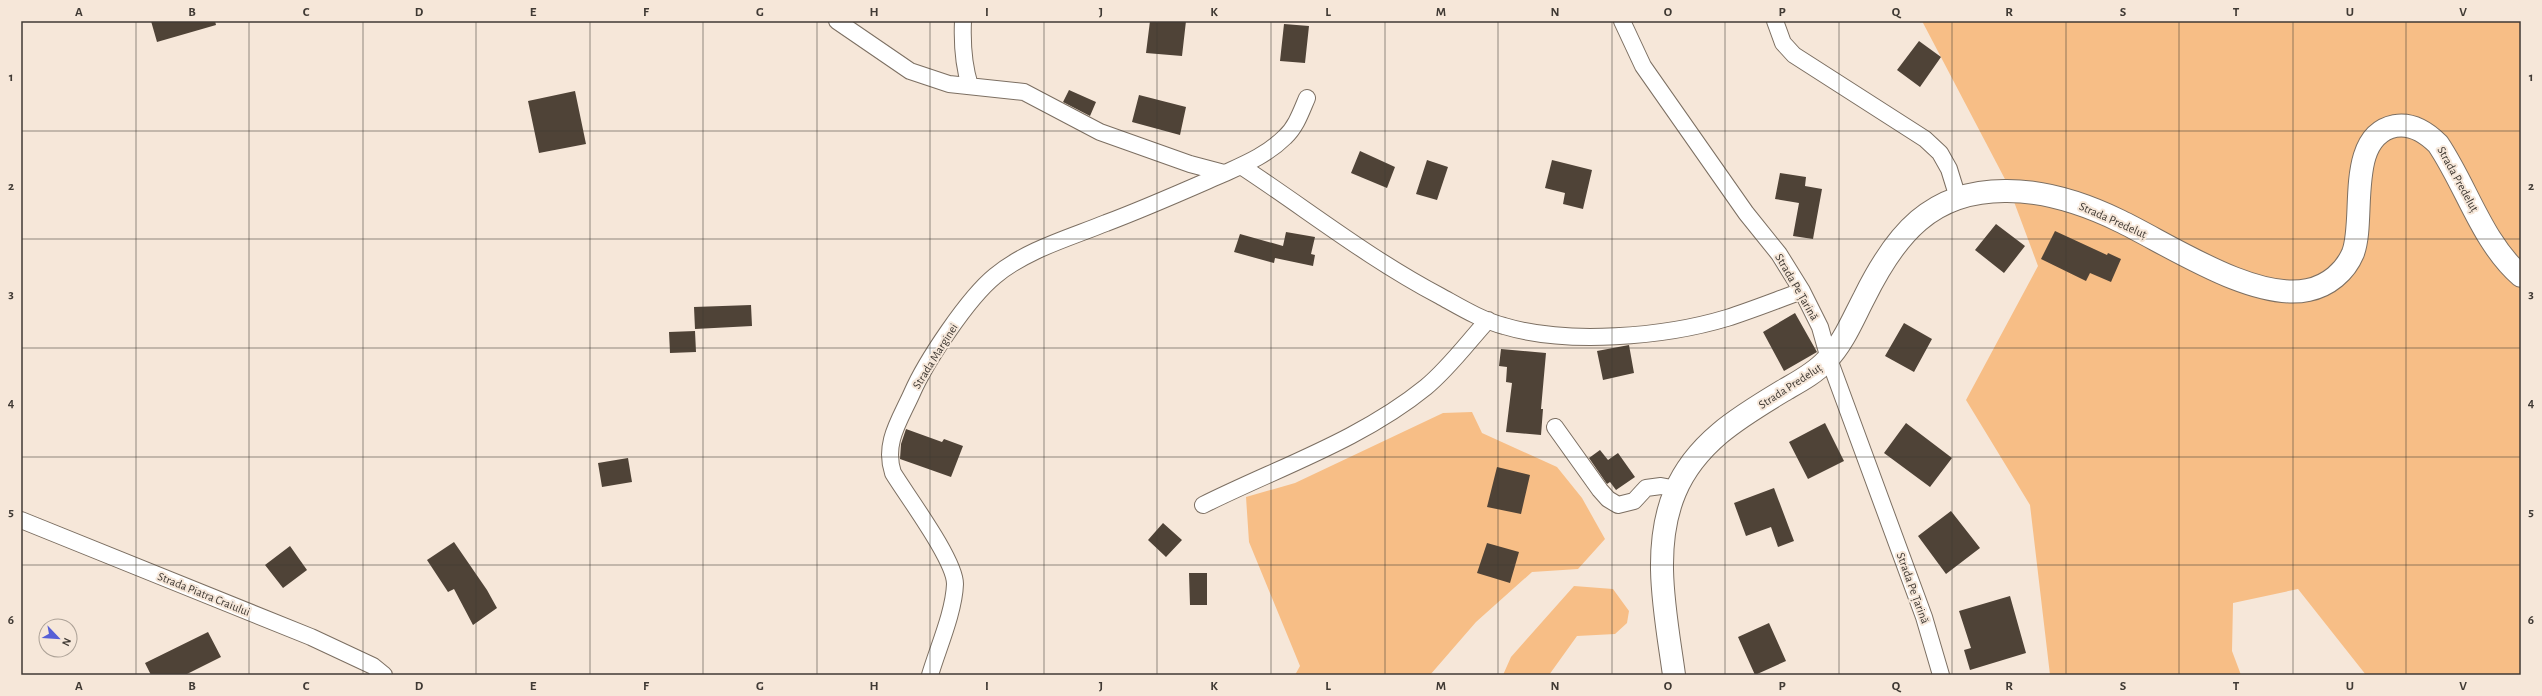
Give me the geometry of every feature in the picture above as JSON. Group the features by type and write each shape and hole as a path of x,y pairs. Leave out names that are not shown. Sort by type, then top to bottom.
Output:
{"main road":[{"name":"Strada Predeluț","path":"1674,675 1665,611 1662,562 1667,513 1676,489 1690,464 1722,430 1810,374 1829,359 1850,326 1883,261 1897,240 1910,226 1927,213 1958,198 1980,193 2008,191 2064,200 2120,221 2241,281 2282,291 2305,291 2326,285 2342,271 2352,255 2358,226 2359,180 2369,146 2382,131 2396,126 2412,127 2428,134 2438,144 2494,245 2508,265 2521,276"}],"street":[{"path":"837,21 910,70 949,84 1024,92 1100,132 1184,162 1224,173"},
{"path":"963,21 961,46 964,67 970,86"},
{"name":"Strada Pe Țarină","path":"1622,21 1644,66 1746,213 1779,254 1802,291 1820,327 1829,359 1924,617 1941,675"},
{"path":"1775,21 1783,44 1794,55 1894,117 1925,139 1940,152 1949,169 1958,198"},
{"name":"Strada Marginei","path":"930,675 953,599 955,582 950,564 892,473 889,462 889,448 896,426 919,376 971,301 995,276 1026,256 1175,197 1266,153 1286,137 1297,122 1307,98"},
{"path":"1241,166 1393,271 1488,320 1503,326 1534,333 1574,336 1667,331 1726,318 1802,291"},
{"path":"1203,505 1352,434 1394,411 1427,386 1488,320"},
{"path":"1555,427 1600,490 1608,499 1618,505 1634,501 1646,488 1661,486 1676,489"},
{"name":"Strada Piatra Craiului","path":"21,520 311,637 373,666 384,675"}],"shaded area":[{"path":"1922,21 2521,21 2521,675 2366,675 2298,589 2233,603 2232,651 2241,675 2050,675 2030,505 1966,400 2038,266 2007,183"},
{"path":"1472,412 1482,433 1557,467 1582,498 1605,539 1578,569 1532,572 1476,622 1430,675 1295,675 1300,666 1249,542 1246,497 1295,483 1443,413"},
{"path":"1574,586 1613,589 1629,611 1627,623 1615,634 1577,636 1549,675 1503,675 1511,657"}],"building":[{"path":"151,21 215,21 216,25 157,42"},
{"path":"1150,21 1186,21 1182,56 1146,53"},
{"path":"1284,24 1309,26 1305,63 1280,61"},
{"path":"1919,41 1941,57 1920,87 1897,70"},
{"path":"1069,90 1096,102 1090,116 1063,102"},
{"path":"575,91 586,144 539,153 528,101"},
{"path":"1139,95 1186,107 1180,135 1132,122"},
{"path":"1360,151 1395,167 1387,188 1351,173"},
{"path":"1427,160 1448,167 1437,200 1416,194"},
{"path":"1552,160 1592,170 1583,209 1563,204 1565,193 1545,188"},
{"path":"1780,173 1806,177 1805,186 1822,189 1813,239 1793,236 1799,203 1775,199"},
{"path":"1996,224 2025,246 2004,273 1975,250"},
{"path":"2055,231 2107,255 2108,253 2121,259 2111,282 2090,273 2086,281 2041,259"},
{"path":"1286,232 1315,237 1311,254 1315,255 1313,266 1275,258 1274,263 1234,252 1240,234 1283,246"},
{"path":"751,305 752,326 695,329 694,307"},
{"path":"1795,313 1817,352 1784,371 1763,332"},
{"path":"1904,323 1932,339 1914,372 1885,356"},
{"path":"695,331 696,352 670,353 669,332"},
{"path":"1629,345 1634,373 1603,380 1597,351"},
{"path":"1501,349 1546,353 1541,409 1543,409 1541,435 1506,432 1512,383 1506,382 1507,367 1499,366"},
{"path":"1825,423 1844,461 1808,479 1789,442"},
{"path":"1906,423 1952,458 1930,487 1884,453"},
{"path":"906,429 942,442 944,439 963,446 951,477 900,459 901,444"},
{"path":"1600,450 1608,460 1618,453 1635,477 1616,490 1610,482 1607,484 1589,458"},
{"path":"628,458 632,482 602,487 598,463"},
{"path":"1497,467 1530,475 1521,514 1487,507"},
{"path":"1774,488 1794,541 1778,547 1771,527 1746,536 1734,503"},
{"path":"1951,511 1980,548 1946,574 1918,536"},
{"path":"1163,523 1182,540 1166,557 1148,540"},
{"path":"454,542 487,590 497,608 473,625 454,589 448,592 427,560"},
{"path":"1487,543 1519,552 1510,583 1477,573"},
{"path":"290,546 307,570 283,588 265,565"},
{"path":"1189,573 1207,573 1207,605 1190,605"},
{"path":"2010,596 2026,653 1970,670 1964,650 1971,648 1959,611"},
{"path":"1769,623 1786,661 1755,675 1738,637"},
{"path":"208,632 221,657 185,675 151,675 145,663"}]}
